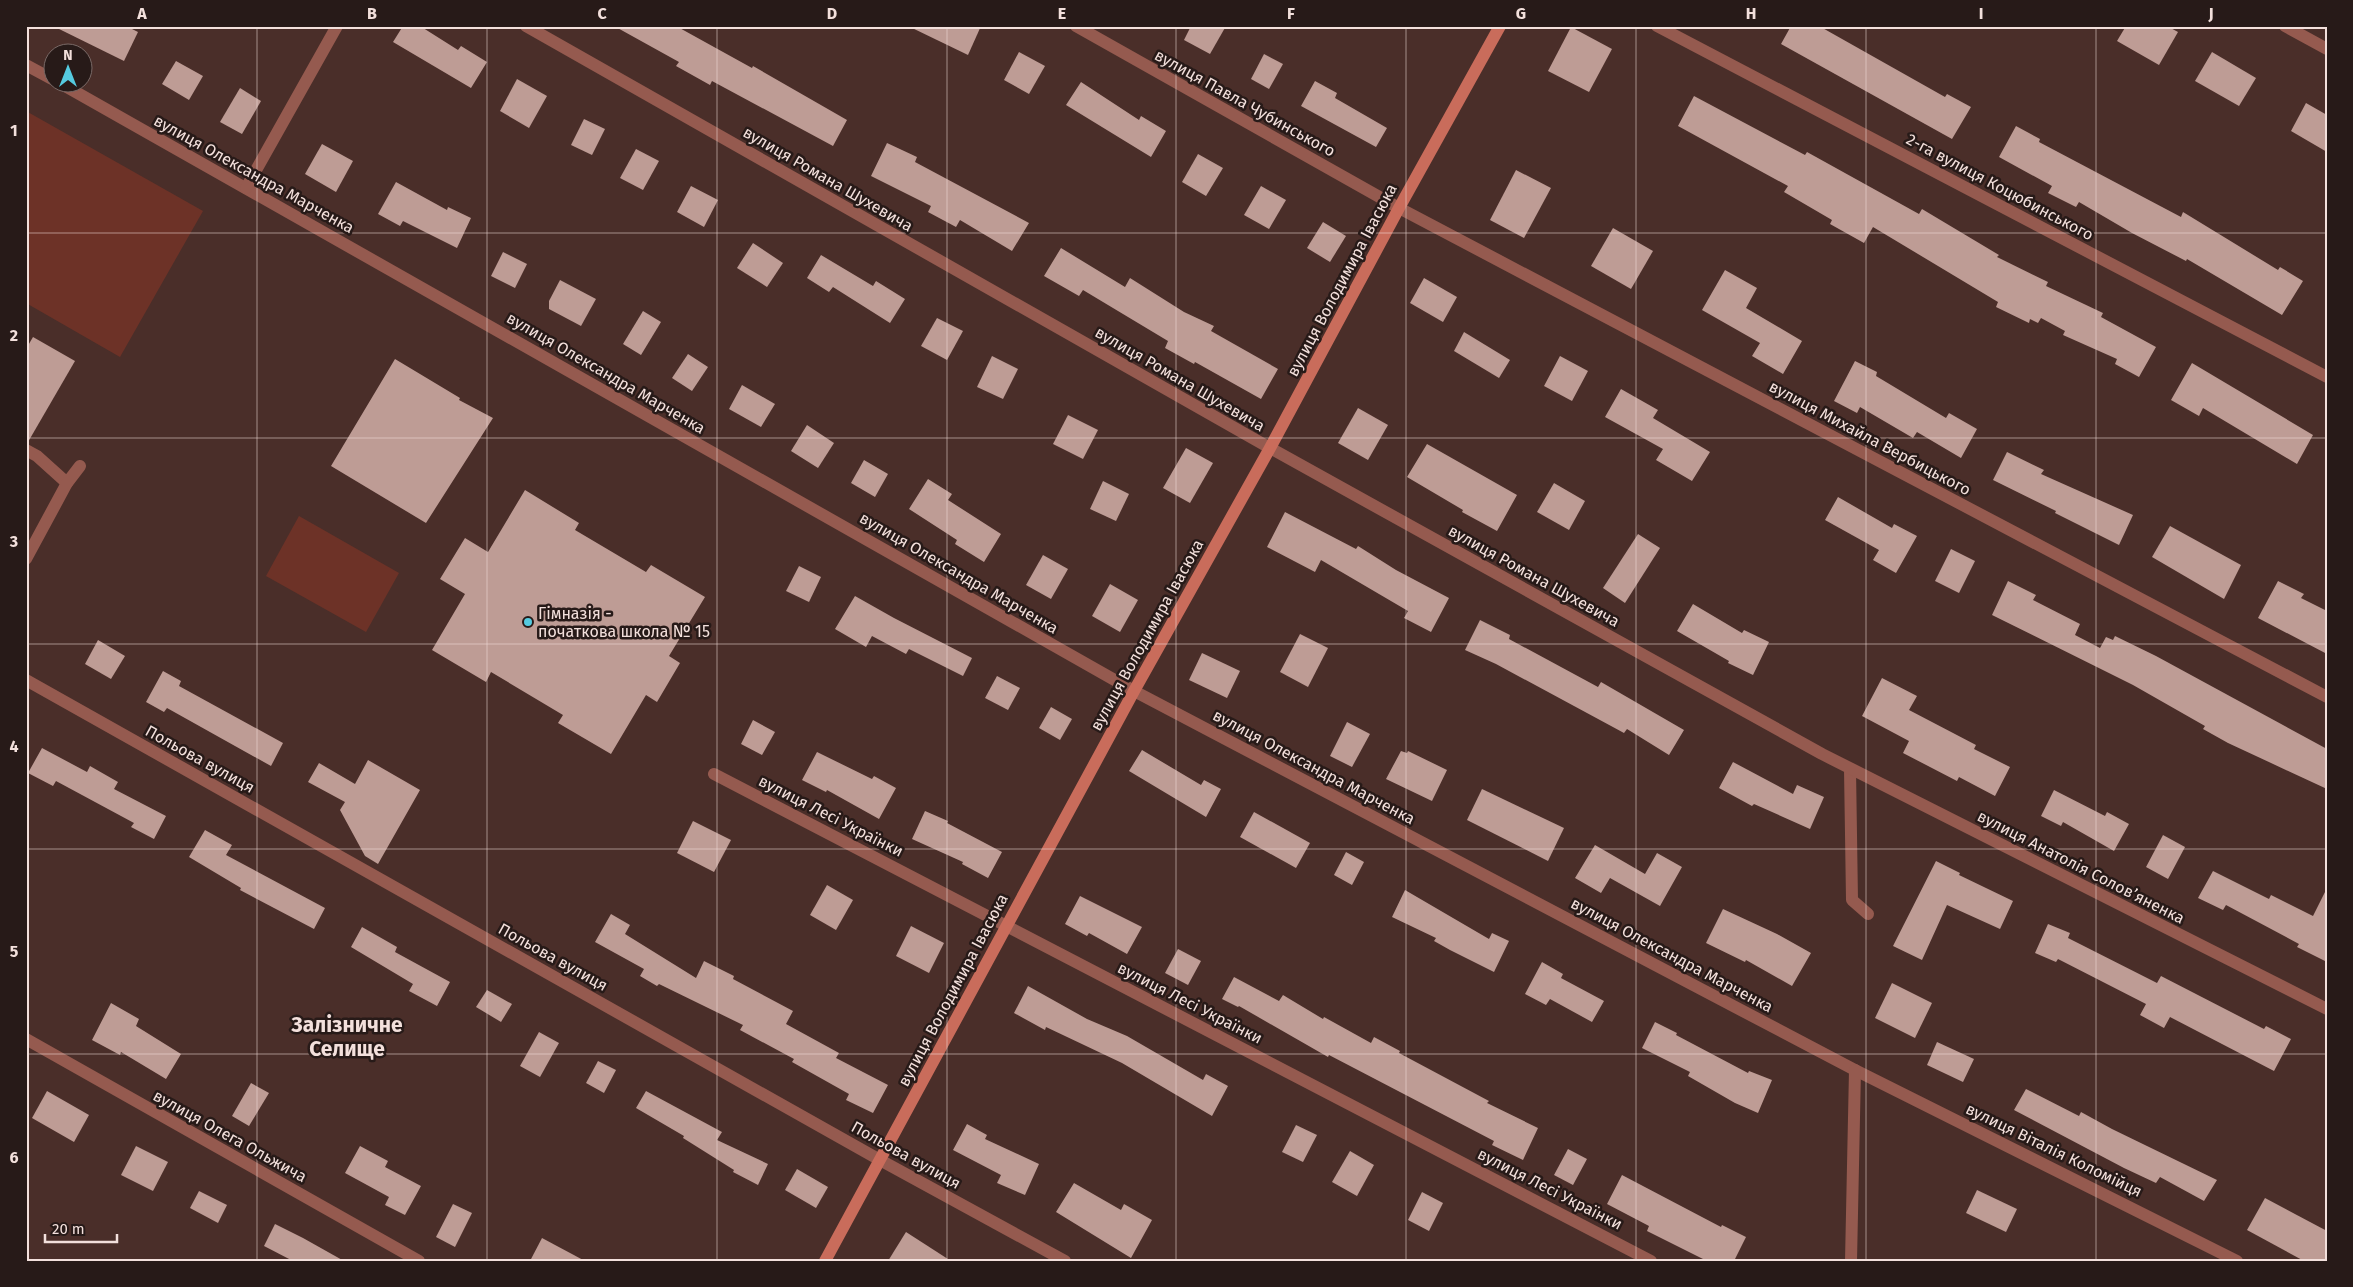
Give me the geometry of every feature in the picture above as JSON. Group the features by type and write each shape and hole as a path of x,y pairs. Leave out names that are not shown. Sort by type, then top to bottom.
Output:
{"street":[{"path":"246,188 337,26"},
{"name":"вулиця Романа Шухевича","path":"526,26 1270,448 1822,754"},
{"name":"вулиця Павла Чубинського","path":"1076,26 1399,208"},
{"name":"вулиця Володимира Івасюка","path":"825,1261 1006,925 1270,448 1399,208 1500,26"},
{"name":"2-га вулиця Коцюбинського","path":"1657,26 2327,377"},
{"path":"2285,26 2327,49"},
{"path":"26,65 42,74"},
{"name":"вулиця Олександра Марченка","path":"76,92 1134,691 1855,1070"},
{"name":"вулиця Михайла Вербицького","path":"1399,208 2327,697"},
{"path":"26,450 37,456 67,483"},
{"path":"26,559 67,483 80,466"},
{"name":"Польова вулиця","path":"26,680 880,1160 1065,1261"},
{"name":"вулиця Анатолія Соловʼяненка","path":"1822,754 2327,1009"},
{"path":"1850,769 1852,900 1868,914"},
{"name":"вулиця Лесі Українки","path":"714,774 1651,1261"},
{"name":"вулиця Олега Ольжича","path":"26,1039 418,1261"},
{"path":"1851,1261 1855,1070"},
{"name":"вулиця Віталія Коломійця","path":"1855,1070 2237,1261"}],"shaded area":[{"path":"26,111 203,211 120,357 26,303"},
{"path":"299,516 399,573 366,632 266,576"}],"building":[{"path":"53,26 126,26 138,32 124,61 92,45 92,42 85,42"},
{"path":"403,26 420,26 458,50 461,46 487,62 471,88 393,42"},
{"path":"614,26 676,26 752,68 753,66 847,120 833,146 712,81 710,85 676,66 679,62"},
{"path":"908,26 981,26 968,55"},
{"path":"1191,26 1226,26 1210,54 1184,40"},
{"path":"1791,26 1819,26 1945,97 1947,94 1971,107 1952,139 1781,44"},
{"path":"2126,26 2167,26 2178,32 2159,65 2117,41"},
{"path":"1571,27 1612,49 1589,92 1548,71"},
{"path":"1019,52 1045,66 1029,94 1004,80"},
{"path":"2212,52 2256,78 2239,106 2195,81"},
{"path":"1264,54 1283,64 1269,89 1251,79"},
{"path":"176,61 203,76 189,100 162,84"},
{"path":"517,79 547,96 529,128 500,111"},
{"path":"1315,81 1337,93 1335,98 1387,128 1376,147 1301,106"},
{"path":"1081,82 1139,120 1141,116 1166,131 1151,157 1066,105"},
{"path":"240,88 261,101 242,134 220,122"},
{"path":"1694,96 1805,155 1807,152 1919,214 1922,209 1999,255 1997,257 2048,282 2046,286 2103,313 2101,317 2156,347 2139,377 2115,364 2117,359 2063,335 2065,331 2041,318 2038,323 2030,319 2029,323 1996,307 1998,302 1873,227 1864,243 1830,224 1832,220 1784,192 1788,186 1678,126"},
{"path":"2306,103 2327,115 2327,152 2291,131"},
{"path":"584,119 605,129 592,155 571,145"},
{"path":"2016,126 2040,139 2039,142 2181,217 2183,212 2278,270 2280,267 2303,281 2282,315 2187,259 2186,261 2132,233 2079,202 2076,207 2048,193 2052,186 1999,157"},
{"path":"887,143 917,157 915,162 1029,223 1012,251 960,220 956,227 928,212 931,206 871,176"},
{"path":"322,144 353,161 336,192 305,174"},
{"path":"636,149 659,161 643,190 620,178"},
{"path":"1198,154 1223,168 1206,196 1182,182"},
{"path":"1516,170 1551,188 1524,238 1490,220"},
{"path":"396,182 447,210 448,207 471,218 457,248 403,221 400,226 378,214"},
{"path":"691,186 718,200 704,227 677,212"},
{"path":"1261,186 1286,200 1269,229 1244,215"},
{"path":"1323,222 1346,236 1330,262 1307,248"},
{"path":"1613,228 1653,251 1631,289 1591,266"},
{"path":"753,243 783,263 767,287 737,268"},
{"path":"1061,248 1125,287 1130,278 1184,312 1214,326 1211,331 1278,369 1261,399 1195,362 1194,364 1165,348 1168,341 1083,290 1079,296 1044,276"},
{"path":"503,252 527,264 515,288 491,276"},
{"path":"821,255 873,286 876,281 905,299 890,323 833,287 829,292 807,278"},
{"path":"1725,270 1757,288 1746,308 1802,341 1783,374 1752,356 1760,343 1702,310"},
{"path":"1424,278 1457,297 1443,322 1410,303"},
{"path":"560,280 596,299 581,326 549,309 549,301"},
{"path":"643,311 661,322 641,355 623,344"},
{"path":"937,318 963,331 947,360 921,346"},
{"path":"1464,332 1510,360 1499,378 1454,351"},
{"path":"33,337 75,361 28,442 26,349"},
{"path":"688,354 708,367 692,391 672,378"},
{"path":"992,356 1018,369 1003,399 977,387"},
{"path":"1560,356 1588,371 1572,401 1544,386"},
{"path":"395,359 460,398 459,400 493,418 426,523 331,466"},
{"path":"1855,361 1877,372 1876,376 1946,418 1949,413 1977,429 1961,458 1917,432 1913,438 1860,407 1857,413 1834,401"},
{"path":"2192,363 2313,435 2297,464 2203,408 2199,416 2171,400"},
{"path":"742,385 775,404 761,427 729,409"},
{"path":"1621,389 1658,410 1653,418 1710,452 1692,481 1656,460 1663,449 1605,417"},
{"path":"1358,408 1388,425 1368,460 1338,443"},
{"path":"1068,415 1098,430 1083,459 1053,444"},
{"path":"807,425 834,443 818,468 791,451"},
{"path":"1427,444 1517,495 1497,531 1462,512 1463,510 1407,477"},
{"path":"1186,448 1213,463 1190,503 1163,488"},
{"path":"2007,452 2044,470 2041,474 2133,515 2119,545 1993,480"},
{"path":"864,460 888,474 875,497 851,483"},
{"path":"928,479 952,494 948,500 1001,534 984,562 955,544 957,540 909,509"},
{"path":"1103,481 1129,494 1116,521 1090,509"},
{"path":"1554,483 1585,501 1569,530 1537,512"},
{"path":"525,490 579,523 575,530 646,572 651,565 705,597 669,656 680,663 657,702 646,695 611,754 558,723 563,715 491,672 486,682 432,650 465,594 440,579 465,538 488,552"},
{"path":"1838,497 1892,528 1894,524 1917,536 1896,573 1873,560 1879,550 1825,520"},
{"path":"1285,512 1356,549 1358,546 1396,570 1449,598 1431,632 1404,618 1408,611 1321,560 1315,572 1267,547"},
{"path":"2170,526 2241,565 2224,599 2152,557"},
{"path":"1638,534 1660,548 1625,603 1603,588"},
{"path":"1951,549 1975,561 1959,593 1935,581"},
{"path":"1043,555 1068,569 1051,599 1026,585"},
{"path":"799,566 821,577 809,602 786,591"},
{"path":"2008,581 2036,595 2033,600 2080,624 2075,635 2100,648 2106,637 2113,640 2115,636 2156,656 2327,749 2327,789 2228,743 2203,729 2205,726 2133,685 1992,615"},
{"path":"2278,581 2304,594 2301,598 2327,611 2327,654 2258,618"},
{"path":"1110,584 1138,600 1120,632 1092,616"},
{"path":"855,596 972,658 963,676 909,649 906,654 872,636 866,647 835,629"},
{"path":"1693,604 1742,633 1744,630 1769,642 1753,675 1728,663 1729,661 1677,631"},
{"path":"1480,620 1510,635 1509,639 1598,687 1601,682 1684,730 1669,755 1627,729 1624,733 1496,664 1465,650"},
{"path":"1300,634 1328,648 1308,687 1280,672"},
{"path":"98,640 125,656 111,679 85,664"},
{"path":"1202,653 1240,671 1227,698 1189,680"},
{"path":"163,671 181,681 179,686 283,743 271,766 167,708 164,712 146,702"},
{"path":"997,676 1020,688 1008,710 985,698"},
{"path":"1882,678 1917,696 1909,710 1976,745 1974,749 2010,767 1995,796 1959,777 1957,781 1903,753 1909,741 1862,716"},
{"path":"1051,707 1072,719 1060,740 1039,728"},
{"path":"753,720 775,732 762,755 741,744"},
{"path":"1347,722 1370,734 1352,767 1330,756"},
{"path":"42,748 87,772 90,766 118,782 114,789 166,816 154,839 131,827 134,823 56,781 53,786 28,773"},
{"path":"1142,750 1201,785 1204,780 1221,789 1206,817 1129,771"},
{"path":"1401,751 1407,753 1408,751 1447,770 1432,801 1386,779"},
{"path":"817,752 872,779 874,776 896,788 879,819 827,790 826,792 802,780"},
{"path":"368,760 420,790 378,864 365,856 340,810 345,802 308,782 319,763 355,784"},
{"path":"1733,762 1793,794 1797,785 1824,797 1810,829 1754,804 1752,806 1719,788"},
{"path":"1482,789 1564,828 1548,861 1467,820"},
{"path":"2054,790 2105,816 2107,812 2129,824 2114,851 2063,822 2061,826 2041,816"},
{"path":"925,811 948,821 947,823 1002,852 988,878 962,864 963,862 912,839"},
{"path":"1254,812 1310,843 1296,868 1240,837"},
{"path":"693,821 731,840 714,872 677,853"},
{"path":"205,830 232,845 226,855 325,908 314,929 240,890 241,888 189,857"},
{"path":"2163,835 2185,847 2168,879 2146,867"},
{"path":"1595,845 1645,874 1657,853 1682,867 1660,906 1610,878 1601,893 1575,878"},
{"path":"1346,852 1364,862 1352,885 1334,875"},
{"path":"1936,861 1960,873 1959,875 2013,901 2000,929 1947,905 1922,960 1893,946"},
{"path":"2213,871 2269,899 2271,895 2313,916 2327,888 2327,962 2297,947 2299,944 2226,905 2223,910 2198,898"},
{"path":"827,885 853,900 836,930 810,915"},
{"path":"1405,890 1489,939 1492,933 1509,941 1494,972 1434,941 1436,938 1392,917"},
{"path":"1080,896 1142,927 1127,954 1089,933 1087,936 1065,924"},
{"path":"1723,909 1777,934 1811,953 1792,986 1746,960 1745,962 1706,943"},
{"path":"611,914 630,925 625,934 696,978 704,961 734,976 733,979 793,1011 786,1024 839,1053 836,1058 888,1085 873,1113 846,1100 849,1094 792,1062 794,1059 740,1030 743,1025 659,984 657,986 640,976 644,969 595,942"},
{"path":"2048,924 2070,933 2068,938 2157,983 2161,976 2264,1029 2266,1026 2291,1039 2274,1071 2170,1017 2164,1028 2140,1015 2146,1004 2058,959 2056,962 2035,953"},
{"path":"911,926 944,943 929,973 896,956"},
{"path":"362,927 397,947 395,952 450,982 437,1006 409,991 413,984 351,947"},
{"path":"1178,949 1201,961 1188,985 1165,973"},
{"path":"1542,962 1563,974 1561,978 1604,1001 1592,1022 1550,999 1546,1005 1525,994"},
{"path":"1234,977 1279,1001 1283,995 1323,1019 1324,1017 1371,1043 1374,1037 1400,1051 1399,1053 1489,1101 1487,1103 1538,1128 1523,1160 1492,1145 1494,1141 1329,1055 1328,1057 1239,1006 1222,999"},
{"path":"1892,983 1932,1003 1915,1038 1875,1018"},
{"path":"1028,986 1087,1019 1127,1036 1203,1080 1206,1074 1228,1086 1212,1116 1122,1063 1046,1027 1045,1030 1014,1013"},
{"path":"487,990 512,1004 501,1022 476,1007"},
{"path":"111,1003 139,1019 136,1026 181,1054 166,1079 121,1052 120,1055 92,1040"},
{"path":"1655,1022 1748,1073 1749,1071 1772,1080 1758,1113 1735,1103 1688,1076 1690,1072 1642,1048"},
{"path":"539,1032 559,1043 540,1077 520,1066"},
{"path":"1937,1042 1974,1059 1963,1082 1927,1065"},
{"path":"598,1061 616,1070 604,1093 586,1083"},
{"path":"251,1083 269,1093 249,1126 232,1116"},
{"path":"2026,1089 2079,1116 2081,1112 2217,1180 2204,1201 2160,1177 2156,1183 2124,1168 2014,1110"},
{"path":"47,1091 89,1115 74,1142 32,1118"},
{"path":"646,1091 722,1132 717,1140 768,1164 758,1185 733,1172 734,1170 683,1138 684,1136 636,1108"},
{"path":"967,1124 987,1135 985,1139 1039,1164 1025,1195 997,1183 1001,1175 953,1150"},
{"path":"1296,1125 1317,1135 1303,1162 1282,1152"},
{"path":"136,1146 168,1162 153,1191 121,1175"},
{"path":"360,1146 388,1161 385,1167 421,1186 405,1215 385,1205 389,1197 345,1173"},
{"path":"1568,1149 1587,1159 1573,1185 1554,1175"},
{"path":"1350,1151 1374,1165 1357,1196 1332,1182"},
{"path":"797,1169 828,1187 816,1208 785,1190"},
{"path":"1622,1175 1721,1227 1722,1225 1746,1237 1734,1261 1707,1261 1647,1231 1649,1226 1607,1204"},
{"path":"1074,1183 1121,1210 1124,1204 1152,1220 1131,1258 1056,1212"},
{"path":"1977,1190 2017,1209 2006,1232 1966,1213"},
{"path":"199,1191 227,1205 218,1223 190,1208"},
{"path":"1422,1192 1443,1203 1429,1231 1408,1220"},
{"path":"2265,1198 2327,1231 2327,1261 2304,1261 2247,1230"},
{"path":"453,1204 472,1213 455,1247 436,1237"},
{"path":"275,1224 344,1261 293,1261 264,1246"},
{"path":"906,1232 951,1261 888,1261"},
{"path":"542,1238 585,1261 530,1261"}],"place":[{"name":"Гімназія - початкова школа № 15","path":"528,622"}],"district":[{"name":"Залізничне Селище","path":"347,1037"}]}
